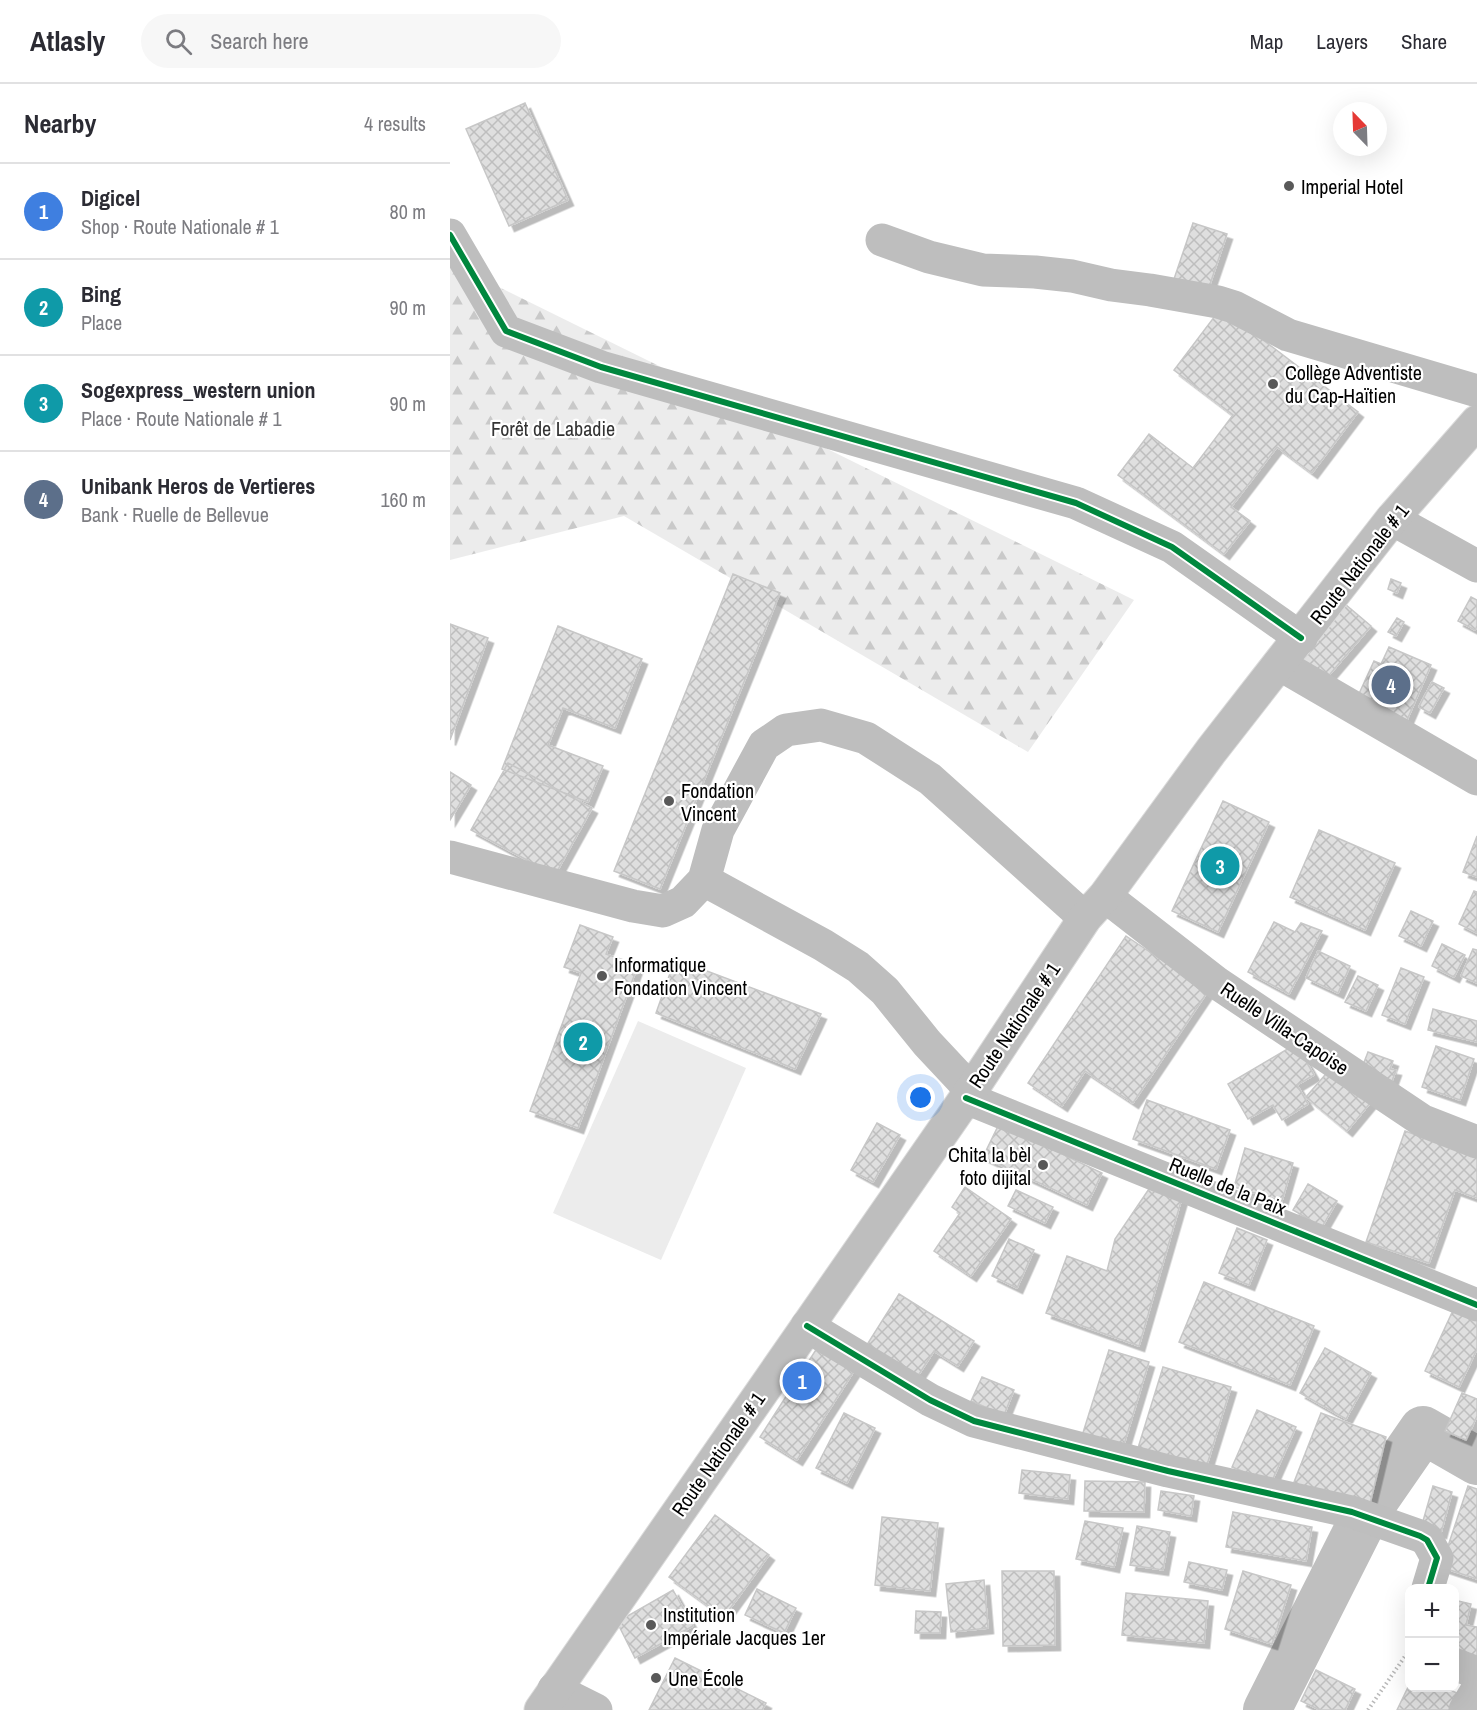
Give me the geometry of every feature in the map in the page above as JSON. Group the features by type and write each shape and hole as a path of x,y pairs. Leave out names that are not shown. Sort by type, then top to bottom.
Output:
{"street":[{"path":"450,236 506,331 601,367 1076,503 1172,547 1301,638"},
{"path":"882,240 929,257 983,270 1072,276 1111,285 1218,302 1234,307 1288,335 1477,391"},
{"name":"Route Nationale # 1","path":"548,1700 1095,907 1211,751 1392,519 1476,424"},
{"path":"1392,519 1477,566"},
{"path":"1279,664 1477,779"},
{"name":"Ruelle Villa-Capoise","path":"704,880 718,830 764,745 786,730 821,724 866,738 930,778 1095,907 1217,983 1423,1121 1477,1142"},
{"path":"450,857 633,906 663,911 683,902 704,880 823,945 858,967 885,991 968,1094"},
{"name":"Ruelle de la Paix","path":"968,1094 1477,1305"},
{"path":"807,1326 930,1400 974,1420 1168,1471 1352,1512 1420,1536 1427,1540 1437,1558 1429,1584"},
{"path":"1459,1666 1477,1673"},
{"path":"1465,1710 1477,1690"},
{"path":"548,1700 596,1710"}],"path":[{"path":"1368,1710 1405,1657"}],"green space":[{"name":"Forêt de Labadie","path":"450,263 1134,600 1028,752 624,516 450,560"},
{"path":"638,1021 746,1068 661,1260 553,1213"}],"building":[{"path":"525,103 568,200 509,226 466,129"},
{"path":"1193,223 1227,234 1208,290 1174,279"},
{"path":"1221,308 1358,412 1312,473 1277,447 1231,507 1250,521 1224,554 1118,475 1149,434 1193,468 1233,415 1174,370"},
{"path":"733,574 780,593 660,889 614,871"},
{"path":"1391,579 1401,583 1397,593 1388,589"},
{"path":"1471,597 1477,600 1475,630 1458,621"},
{"path":"1345,604 1371,626 1325,680 1299,659"},
{"path":"1397,618 1404,622 1396,636 1388,632"},
{"path":"450,624 488,638 450,740"},
{"path":"558,626 642,659 615,728 563,708 548,745 603,766 588,802 502,769"},
{"path":"1389,647 1431,665 1407,720 1357,698 1374,661 1381,664"},
{"path":"1432,682 1444,688 1430,713 1419,707"},
{"path":"508,763 592,808 555,875 471,830"},
{"path":"450,772 471,785 450,820"},
{"path":"1223,801 1269,822 1218,932 1172,911"},
{"path":"1319,830 1395,863 1365,930 1290,897"},
{"path":"1477,836 1477,877 1463,872"},
{"path":"1474,891 1477,892 1477,933 1459,924"},
{"path":"1411,911 1433,921 1421,946 1399,936"},
{"path":"1274,922 1295,932 1301,923 1322,931 1289,994 1248,972"},
{"path":"580,925 613,937 606,954 638,965 578,1128 530,1111 581,973 564,967"},
{"path":"1126,936 1208,991 1133,1103 1085,1071 1062,1106 1028,1083"},
{"path":"1442,944 1465,955 1454,977 1432,966"},
{"path":"1473,949 1477,950 1477,983 1461,976"},
{"path":"1318,951 1350,966 1338,993 1306,978"},
{"path":"675,959 821,1014 795,1069 656,1013"},
{"path":"1401,968 1424,977 1405,1024 1382,1015"},
{"path":"1358,976 1378,985 1366,1011 1345,1002"},
{"path":"1433,1009 1477,1021 1477,1042 1428,1030"},
{"path":"1296,1044 1314,1075 1297,1085 1308,1104 1282,1120 1273,1105 1248,1119 1228,1084"},
{"path":"1436,1046 1474,1059 1460,1100 1422,1087"},
{"path":"1368,1052 1393,1061 1390,1069 1396,1070 1392,1081 1361,1070"},
{"path":"1331,1068 1371,1102 1347,1131 1306,1097"},
{"path":"1147,1100 1230,1130 1216,1169 1133,1139"},
{"path":"877,1123 900,1135 873,1182 851,1170"},
{"name":"Chita la bèl foto dijital","path":"999,1124 1102,1173 1087,1205 983,1157"},
{"path":"1405,1131 1477,1156 1477,1198 1455,1190 1429,1263 1366,1242"},
{"path":"1245,1148 1293,1163 1282,1201 1234,1187"},
{"path":"1153,1183 1182,1198 1139,1346 1046,1313 1067,1256 1107,1271 1115,1239"},
{"path":"1308,1184 1337,1201 1322,1227 1293,1210"},
{"path":"965,1187 1011,1219 971,1276 934,1251 960,1213 952,1207"},
{"path":"1016,1190 1053,1207 1045,1223 1008,1206"},
{"path":"1237,1228 1267,1240 1249,1285 1219,1273"},
{"path":"1009,1239 1034,1250 1017,1288 992,1276"},
{"path":"1204,1282 1314,1326 1290,1385 1179,1342"},
{"path":"899,1294 974,1341 958,1366 934,1351 914,1382 863,1351"},
{"path":"1455,1306 1477,1316 1477,1349 1459,1387 1425,1371"},
{"path":"819,1345 856,1368 797,1460 760,1437"},
{"path":"1325,1348 1371,1373 1346,1419 1300,1393"},
{"path":"1109,1350 1149,1362 1122,1451 1081,1439"},
{"path":"1163,1367 1231,1387 1206,1468 1138,1448"},
{"path":"982,1377 1014,1390 1004,1415 971,1401"},
{"path":"1462,1393 1477,1399 1477,1416 1466,1440 1445,1431"},
{"path":"1257,1410 1296,1427 1271,1483 1232,1467"},
{"path":"844,1413 875,1428 847,1483 816,1468"},
{"path":"1321,1413 1386,1437 1369,1508 1289,1495"},
{"path":"1022,1470 1070,1475 1068,1499 1019,1493"},
{"path":"1085,1481 1145,1482 1144,1512 1084,1511"},
{"path":"1433,1486 1452,1492 1441,1533 1421,1528"},
{"path":"1468,1486 1477,1489 1477,1579 1441,1567"},
{"path":"1161,1491 1194,1496 1191,1516 1158,1510"},
{"path":"1233,1512 1312,1527 1306,1561 1226,1547"},
{"path":"715,1515 769,1555 724,1617 669,1577"},
{"path":"882,1517 938,1523 930,1591 875,1585"},
{"path":"1085,1521 1123,1528 1114,1567 1076,1559"},
{"path":"1137,1526 1170,1532 1163,1570 1130,1565"},
{"path":"1189,1562 1227,1570 1222,1590 1184,1582"},
{"path":"1002,1571 1054,1571 1055,1645 1003,1646"},
{"path":"1243,1571 1291,1585 1272,1644 1225,1629"},
{"path":"984,1580 988,1628 951,1632 946,1584"},
{"path":"757,1589 796,1608 784,1633 745,1615"},
{"name":"Institution Impériale Jacques 1er","path":"673,1590 693,1626 635,1658 617,1622"},
{"path":"1126,1593 1208,1601 1204,1643 1122,1635"},
{"path":"1459,1601 1471,1604 1466,1625 1477,1627 1477,1658 1459,1654"},
{"path":"916,1611 941,1612 940,1633 915,1633"},
{"path":"675,1658 766,1703 762,1710 649,1710"},
{"path":"1316,1670 1355,1689 1345,1710 1320,1710 1301,1701"},
{"path":"1406,1692 1454,1692 1464,1696 1457,1710 1397,1710"}],"waterway":[{"path":"1267,1710 1369,1508 1423,1430 1477,1461"}],"cycle path":[{"path":"450,235 506,331 601,367 1076,503 1172,547 1301,638"},
{"path":"966,1098 1477,1305"},
{"path":"807,1326 930,1400 974,1421 1168,1471 1352,1512 1420,1536 1427,1540 1437,1558 1429,1584"}],"place":[{"name":"Imperial Hotel","path":"1289,186"},
{"name":"Collège Adventiste du Cap-Haïtien","path":"1273,384"},
{"name":"Unibank Heros de Vertieres","path":"1391,685"},
{"name":"Fondation Vincent","path":"669,801"},
{"name":"Sogexpress_western union","path":"1220,866"},
{"name":"Informatique Fondation Vincent","path":"602,976"},
{"name":"Bing","path":"583,1042"},
{"name":"Chita la bèl foto dijital","path":"1043,1165"},
{"name":"Digicel","path":"802,1381"},
{"name":"Institution Impériale Jacques 1er","path":"651,1625"},
{"name":"Une École","path":"656,1678"}]}
